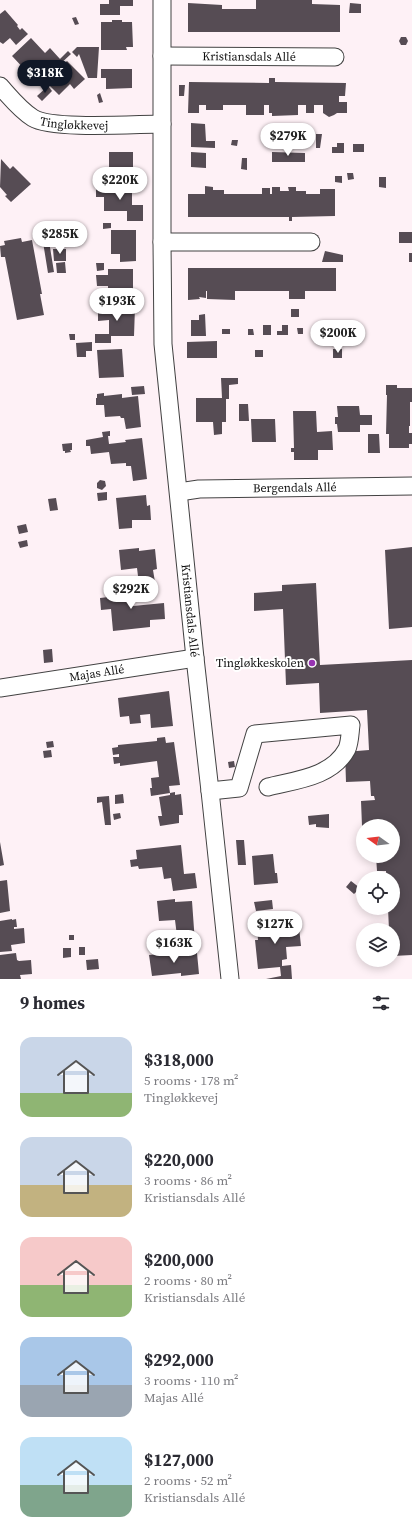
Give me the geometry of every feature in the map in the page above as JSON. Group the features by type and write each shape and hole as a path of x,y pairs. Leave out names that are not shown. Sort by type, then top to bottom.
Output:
{"street":[{"name":"Kristiansdals Allé","path":"162,0 163,344 230,979"},
{"name":"Kristiansdals Allé","path":"162,56 335,57"},
{"name":"Tingløkkevej","path":"0,86 14,102 34,118 41,120 61,124 162,124"},
{"path":"162,242 311,242"},
{"name":"Bergendals Allé","path":"179,492 200,489 412,486"},
{"name":"Majas Allé","path":"0,688 195,658"},
{"path":"210,791 239,788 255,734 351,724 347,748 334,766 314,776 268,787"}],"building":[{"path":"109,0 133,0 133,6 120,6 120,15 100,15 100,4 109,4"},
{"path":"256,0 312,0 312,4 340,5 340,32 188,32 188,3 222,5 222,9 256,9"},
{"path":"350,3 361,4 361,13 349,13"},
{"path":"5,10 18,25 17,26 20,30 22,28 28,34 16,45 10,38 3,44 0,42 0,14"},
{"path":"76,17 79,24 75,25 72,18"},
{"path":"112,20 132,22 133,47 126,47 127,50 101,50 101,22 112,22"},
{"path":"401,37 406,37 408,41 406,45 401,45 399,41"},
{"path":"31,38 45,53 50,48 60,59 68,51 71,54 58,66 60,67 67,61 85,79 74,89 70,84 59,95 45,81 56,71 51,67 43,75 35,67 28,73 12,56"},
{"path":"77,47 99,47 97,78 88,78 79,54 77,57 72,52"},
{"path":"101,69 132,69 132,88 106,89 106,78 101,78"},
{"path":"269,78 275,78 275,82 346,83 345,96 339,96 339,102 347,102 347,113 337,113 329,117 323,113 323,105 314,105 314,113 306,113 306,105 298,105 298,115 272,116 272,113 269,113 269,105 264,105 264,115 246,115 246,105 223,105 223,110 206,110 206,105 199,105 199,113 188,113 189,82 269,83"},
{"path":"179,85 185,85 184,96 179,96"},
{"path":"48,86 52,91 42,101 37,96"},
{"path":"100,93 103,102 99,103 97,95"},
{"path":"191,123 205,124 206,141 215,141 215,148 191,147"},
{"path":"316,134 322,134 320,148 316,148"},
{"path":"232,140 238,140 237,146 231,145"},
{"path":"270,141 270,146 265,146 265,142"},
{"path":"289,141 295,141 295,147 289,147"},
{"path":"337,143 344,143 344,153 332,153 332,147 337,147"},
{"path":"353,144 364,144 364,152 353,152"},
{"path":"109,152 133,152 133,174 131,174 131,182 106,182 106,174 109,174"},
{"path":"191,152 206,153 206,168 191,167"},
{"path":"272,152 305,153 305,162 272,162"},
{"path":"242,158 247,158 247,170 241,169"},
{"path":"1,159 10,169 13,166 31,184 11,202 5,196 7,195 0,187"},
{"path":"347,173 353,173 354,179 348,180"},
{"path":"335,176 342,176 342,183 335,182"},
{"path":"379,177 386,177 386,188 379,187"},
{"path":"96,181 105,181 105,187 132,187 132,205 143,205 143,221 127,221 127,211 104,211 104,197 96,197"},
{"path":"205,186 213,187 213,190 224,190 224,194 262,194 262,188 270,188 270,194 272,194 272,187 280,187 280,191 289,191 288,187 296,187 296,191 306,191 306,194 320,194 320,189 335,189 335,216 292,217 292,221 289,221 289,217 188,217 188,194 205,194"},
{"path":"103,223 111,223 111,228 103,229"},
{"path":"111,230 136,230 136,261 120,262 120,254 111,254"},
{"path":"399,232 412,232 412,243 399,243"},
{"path":"21,238 22,242 32,240 42,294 40,294 44,315 17,320 5,257 1,257 0,246 5,245 4,241"},
{"path":"49,241 54,272 48,273 43,242"},
{"path":"53,249 66,249 66,261 54,261"},
{"path":"325,251 343,255 343,262 322,262"},
{"path":"409,253 412,253 412,262 409,262"},
{"path":"65,262 66,273 57,273 56,263"},
{"path":"96,263 104,263 104,270 97,271"},
{"path":"188,268 336,268 336,291 305,291 305,299 289,299 289,291 235,291 235,300 207,299 206,291 206,298 199,297 200,299 188,300"},
{"path":"108,269 133,269 133,292 136,292 136,301 121,301 121,293 108,293 108,286 97,286 96,275 108,275"},
{"path":"119,304 127,304 127,307 135,307 134,336 111,336 111,343 95,343 95,334 109,334 109,320 98,321 98,307 119,307"},
{"path":"291,309 299,309 299,317 291,317"},
{"path":"205,314 206,336 191,336 191,320 199,320 199,315"},
{"path":"348,324 359,324 359,333 347,332"},
{"path":"263,325 271,325 271,335 263,335"},
{"path":"282,325 288,325 288,335 277,335 277,331 282,331"},
{"path":"297,328 303,328 303,334 298,334"},
{"path":"222,329 230,329 230,334 222,334"},
{"path":"248,329 253,329 254,335 248,335"},
{"path":"69,334 75,334 75,340 70,340"},
{"path":"217,341 217,358 187,358 187,342"},
{"path":"92,342 92,351 86,351 86,357 77,357 76,343"},
{"path":"122,349 124,377 99,378 97,350"},
{"path":"333,349 342,349 342,358 333,358"},
{"path":"255,350 263,350 263,357 255,357"},
{"path":"221,378 238,378 238,384 229,385 229,399 226,399 226,422 222,422 222,434 214,435 213,422 196,422 196,398 222,398"},
{"path":"386,385 397,385 397,388 412,388 409,433 412,433 412,444 409,444 409,448 389,448 389,434 386,434"},
{"path":"144,386 145,394 132,395 131,387"},
{"path":"104,393 104,396 122,394 122,398 138,396 141,427 126,429 124,418 121,418 120,416 105,417 104,405 96,405 97,394"},
{"path":"239,404 248,404 249,421 239,421"},
{"path":"337,406 359,406 360,415 372,415 372,425 360,425 360,432 338,432 337,424 335,424 335,417 338,417"},
{"path":"293,411 316,411 317,432 332,431 333,450 318,450 318,460 294,460 294,452 291,452 291,448 294,448"},
{"path":"251,419 275,419 276,442 252,442"},
{"path":"110,431 110,436 108,436 109,444 142,438 147,479 133,481 131,466 126,466 126,463 111,464 109,452 91,454 90,446 86,446 86,440 103,437 102,432"},
{"path":"368,434 379,434 380,453 368,453"},
{"path":"72,443 72,450 70,450 71,452 65,453 65,451 63,451 62,444"},
{"path":"100,480 105,481 106,486 102,490 97,488 97,483"},
{"path":"107,492 107,500 98,501 97,493"},
{"path":"146,495 147,506 150,505 151,520 132,520 132,528 119,529 116,498"},
{"path":"56,498 58,510 50,511 48,499"},
{"path":"26,524 28,532 19,534 17,526"},
{"path":"27,540 28,546 20,548 18,542"},
{"path":"412,547 412,627 389,629 385,550"},
{"path":"139,548 139,551 155,549 157,569 153,570 155,582 139,584 137,568 121,570 119,550"},
{"path":"316,583 320,665 412,660 412,955 400,956 400,923 389,923 388,915 400,915 400,871 377,871 376,863 400,863 400,819 362,819 361,801 375,800 374,796 371,796 370,781 346,782 345,752 369,750 367,710 320,713 319,683 286,685 283,609 254,611 254,593 282,591 282,585"},
{"path":"140,585 141,594 131,595 133,606 164,603 165,619 150,620 150,627 113,631 111,609 101,610 100,598 117,596 116,588"},
{"path":"52,649 53,662 44,663 43,650"},
{"path":"169,691 173,726 151,728 150,714 140,715 141,723 130,724 129,716 120,717 118,698"},
{"path":"165,737 166,743 174,742 180,785 169,786 170,793 151,796 151,778 159,777 157,761 120,766 120,763 114,764 113,757 119,757 119,754 113,755 112,748 118,747 118,745 157,741 157,738"},
{"path":"53,741 54,747 47,748 46,742"},
{"path":"51,750 52,757 44,758 43,751"},
{"path":"234,761 235,767 229,768 228,762"},
{"path":"175,792 175,795 181,794 183,815 179,815 179,823 160,826 158,816 162,816 159,797 170,795 170,793"},
{"path":"123,794 124,803 115,804 115,795"},
{"path":"109,796 111,825 105,825 102,802 97,803 97,797"},
{"path":"120,813 121,818 114,820 113,814"},
{"path":"329,814 329,828 316,827 316,824 309,825 308,816"},
{"path":"236,840 244,840 246,865 238,865"},
{"path":"0,842 4,865 0,866"},
{"path":"181,845 184,874 195,873 197,888 173,891 171,878 164,879 162,867 139,869 138,866 131,867 130,860 137,859 136,850"},
{"path":"273,854 275,873 277,873 278,883 254,885 252,856"},
{"path":"7,880 10,911 0,913 0,881"},
{"path":"351,881 356,885 356,892 354,894 346,887"},
{"path":"175,899 175,902 192,901 195,943 174,945 173,936 177,936 175,920 159,921 157,901"},
{"path":"272,900 273,909 256,911 254,902"},
{"path":"275,916 278,929 299,927 301,946 286,947 287,959 282,960 282,966 291,965 292,979 266,979 281,976 280,967 258,969 255,940 258,940 257,927 255,927 254,920"},
{"path":"16,919 17,927 14,927 14,929 24,928 25,943 11,945 12,951 0,952 0,921"},
{"path":"69,935 74,935 74,940 69,940"},
{"path":"79,947 85,947 85,955 79,955"},
{"path":"63,948 71,948 71,957 63,958"},
{"path":"181,952 181,955 197,953 199,974 181,976 181,973 152,976 149,955"},
{"path":"16,953 17,960 19,961 31,960 32,974 20,975 21,979 0,979 0,955"},
{"path":"98,959 99,969 87,970 86,960"}],"place":[{"name":"Tingløkkeskolen","path":"312,663"}]}
